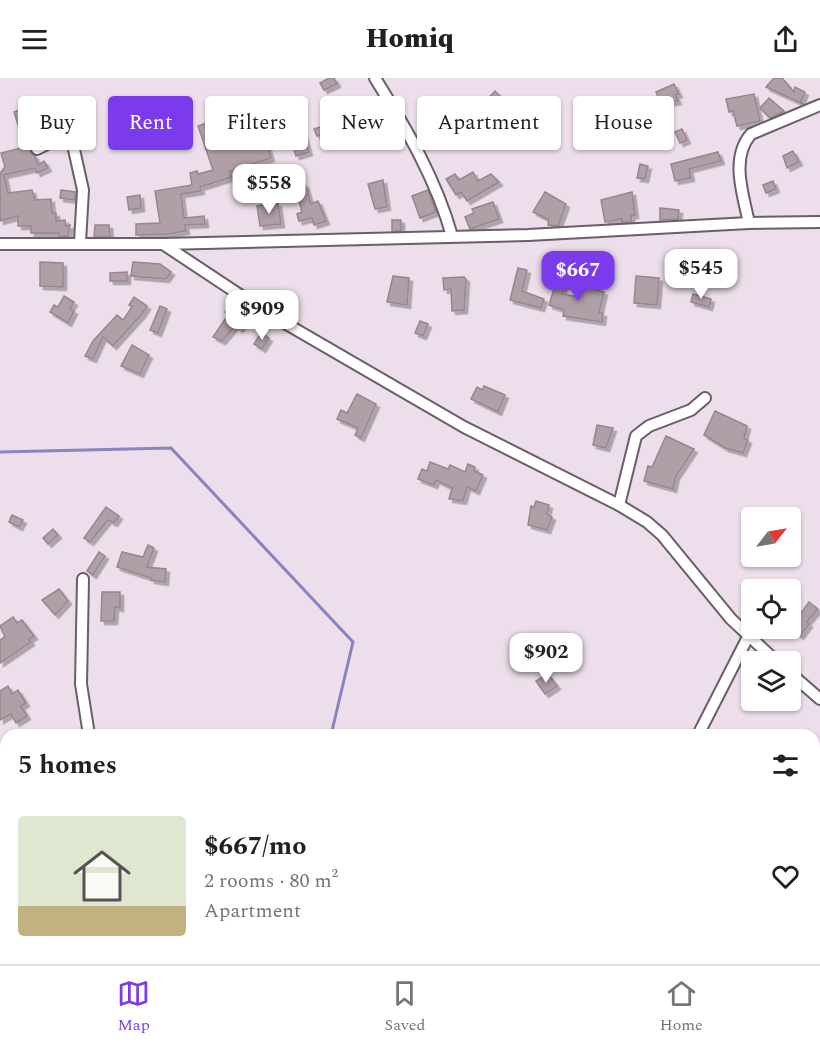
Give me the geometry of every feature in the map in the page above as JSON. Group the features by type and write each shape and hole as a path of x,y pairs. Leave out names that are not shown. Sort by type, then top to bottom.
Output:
{"street":[{"path":"375,78 434,182 452,236"},
{"path":"748,223 739,170 746,139 751,134 820,105"},
{"path":"74,150 83,190 80,242"},
{"path":"0,244 80,242 164,244 591,233 748,223 820,222"},
{"path":"164,244 264,311 464,427 619,505 647,522 662,535 724,611 741,627"},
{"path":"619,505 636,436 650,426 691,410 705,398"},
{"path":"83,579 81,684 88,729"},
{"path":"701,729 747,639"},
{"path":"753,639 766,651"},
{"path":"801,683 820,699"}],"building":[{"path":"334,78 337,84 324,90 320,83"},
{"path":"774,78 782,78 794,92 795,87 805,92 801,101 803,104 766,87"},
{"path":"674,84 679,94 675,95 678,101 674,102 674,96 658,96 656,92"},
{"path":"495,91 500,96 490,96"},
{"path":"754,94 760,121 737,126 733,111 729,112 726,99"},
{"path":"769,98 784,111 770,118 760,108"},
{"path":"18,110 18,125 14,112"},
{"path":"205,123 205,147 198,126"},
{"path":"320,127 320,135 317,136 314,129"},
{"path":"682,129 687,140 680,143 675,132"},
{"path":"18,149 31,150 38,165 44,161 48,168 37,173 35,168 4,175 8,193 32,190 35,200 51,199 52,213 56,213 56,221 65,220 66,226 70,225 68,236 59,237 59,233 31,233 31,226 18,226 18,216 0,221 0,173 5,167 1,153"},
{"path":"308,149 309,152 296,156 294,150"},
{"path":"206,150 269,150 271,158 230,171 232,177 200,187 201,191 181,194 184,218 204,216 205,224 185,225 186,231 168,234 136,235 136,224 160,223 155,191 192,185 190,173 197,171 198,174 213,170"},
{"path":"793,151 799,162 787,168 783,156"},
{"path":"718,152 721,161 689,169 691,178 675,181 671,164"},
{"path":"640,164 648,166 645,179 637,178"},
{"path":"473,172 478,181 491,174 499,182 467,201 461,192 456,195 446,179 455,174 459,180"},
{"path":"383,180 387,207 375,209 368,184"},
{"path":"773,181 776,189 766,193 763,185"},
{"path":"305,184 311,204 318,201 326,221 314,225 312,218 299,221 297,214 302,212 295,187"},
{"path":"61,190 75,192 75,200 60,198"},
{"path":"428,190 436,212 420,218 412,196"},
{"path":"545,192 566,204 558,226 548,225 549,220 533,212"},
{"path":"632,192 635,215 631,215 632,222 622,222 622,219 605,222 601,200"},
{"path":"140,195 141,208 129,210 127,197"},
{"path":"493,202 499,219 470,229 465,217 474,213 472,209"},
{"path":"278,203 281,224 260,226 257,206"},
{"path":"660,208 679,210 678,219 660,220"},
{"path":"392,220 401,220 401,231 392,231"},
{"path":"95,225 109,225 110,237 94,237"},
{"path":"40,262 63,263 63,287 40,286"},
{"path":"133,262 160,264 171,272 166,279 131,276"},
{"path":"518,268 527,270 522,291 544,299 541,308 510,300"},
{"path":"127,272 127,281 110,281 110,273"},
{"path":"559,272 567,273 562,294 578,297 581,286 604,292 599,313 603,313 602,322 563,316 564,310 549,305"},
{"path":"393,276 409,278 407,305 387,302"},
{"path":"636,276 659,278 657,305 634,303"},
{"path":"464,277 466,279 464,310 452,311 451,289 444,290 443,278"},
{"path":"693,294 711,299 709,307 691,302"},
{"path":"64,296 74,302 70,309 74,311 68,323 50,312 54,305 58,307"},
{"path":"134,297 147,306 142,314 113,346 103,337 93,359 85,356 93,341 117,315 123,320 132,307 129,305"},
{"path":"232,305 245,323 239,329 236,325 222,341 213,337 228,315 225,312"},
{"path":"160,306 167,309 158,333 150,330"},
{"path":"420,321 428,324 423,336 415,333"},
{"path":"261,333 269,338 262,349 254,344"},
{"path":"132,345 149,355 140,374 121,366"},
{"path":"484,386 505,395 498,412 471,399 477,387 482,390"},
{"path":"357,394 376,404 361,438 355,435 358,428 337,419 341,410 347,413"},
{"path":"715,411 747,426 744,438 748,440 743,453 725,448 704,435"},
{"path":"597,425 613,428 606,448 593,445"},
{"path":"666,436 694,449 676,476 673,489 644,481 648,466 652,467"},
{"path":"430,462 448,469 450,465 465,472 468,464 475,467 474,471 483,475 476,491 467,487 463,501 449,499 452,488 436,480 434,485 418,479 422,469 427,471"},
{"path":"536,501 549,505 547,514 552,517 547,530 528,525 531,506 534,507"},
{"path":"106,507 119,516 114,523 108,520 90,542 84,538"},
{"path":"12,515 23,520 19,527 9,522"},
{"path":"53,529 58,535 48,544 43,538"},
{"path":"148,545 154,548 147,567 166,569 165,582 151,580 151,578 117,567 122,552 143,557"},
{"path":"99,552 105,556 93,575 87,571"},
{"path":"59,589 68,601 55,615 42,600"},
{"path":"102,592 120,592 120,608 115,607 114,621 101,621"},
{"path":"809,602 818,609 807,622 809,624 801,635 801,613"},
{"path":"13,617 17,623 22,620 34,636 29,639 31,642 0,663 0,640 5,637 0,626"},
{"path":"548,674 557,686 545,694 536,681"},
{"path":"8,686 12,694 18,690 26,703 21,706 27,716 16,723 11,714 0,720 0,691"}],"waterway":[{"path":"0,452 171,448 353,642 332,729"}]}
